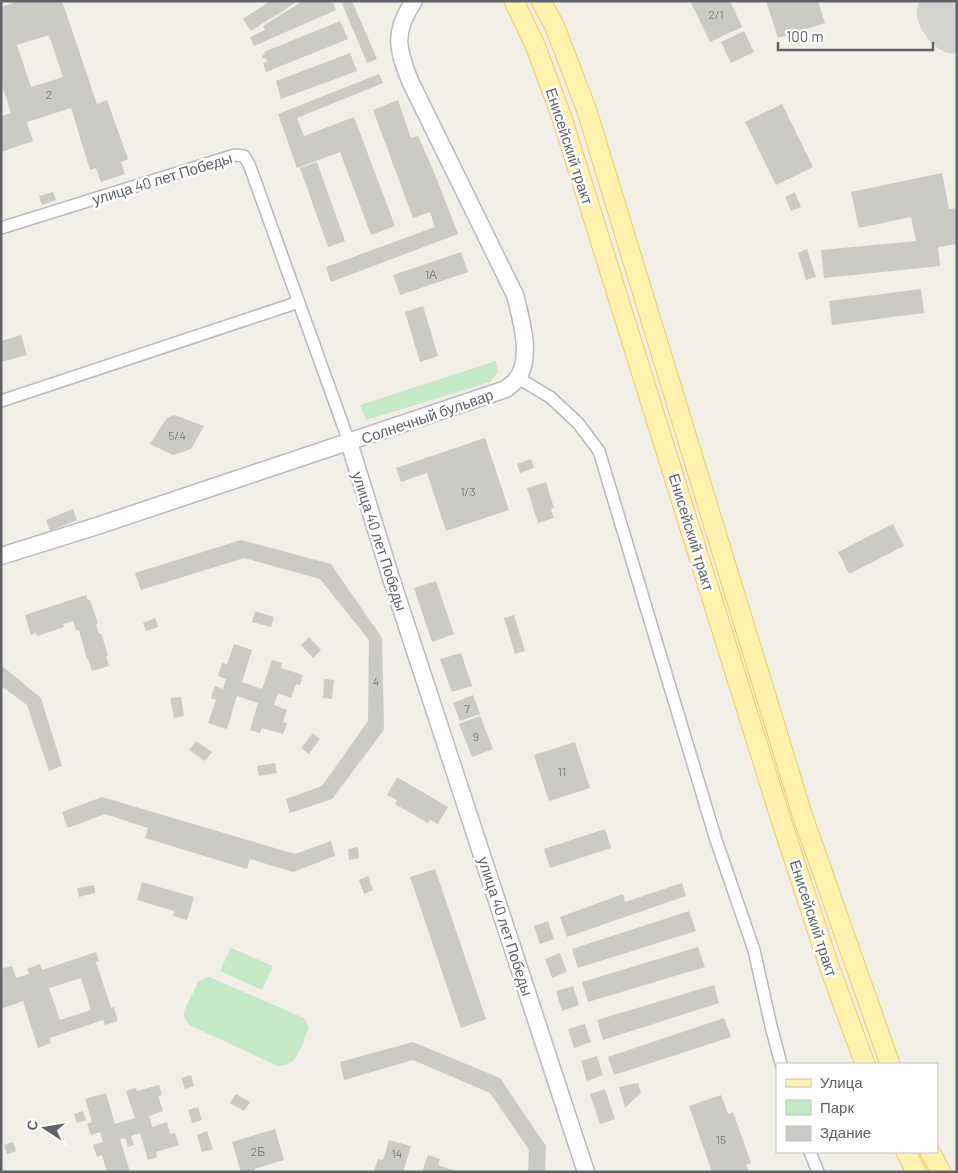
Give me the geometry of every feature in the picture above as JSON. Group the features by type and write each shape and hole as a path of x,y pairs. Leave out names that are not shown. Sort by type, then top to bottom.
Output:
{"main road":[{"path":"414,1 401,23 398,37 401,56 410,81 516,296 524,331 525,357 518,378"},
{"name":"Енисейский тракт","path":"514,1 535,45 562,118 785,832 829,966 865,1063"},
{"name":"Енисейский тракт","path":"541,1 555,27 586,111 803,817 890,1063"},
{"name":"Солнечный бульвар","path":"1,556 506,389 518,378"},
{"name":"улица 40 лет Победы","path":"349,442 391,578 586,1172"},
{"path":"906,1153 916,1172"},
{"path":"931,1153 941,1172"}],"street":[{"name":"улица 40 лет Победы","path":"1,228 209,162 235,155 244,156 249,164 300,302 349,442"},
{"path":"1,402 300,302"},
{"path":"518,378 550,397 578,423 599,451 716,840 754,950 781,1063"},
{"path":"810,1153 818,1172"}],"green space":[{"path":"496,361 498,372 490,382 366,420 360,405"},
{"path":"231,948 273,966 262,990 220,971"},
{"path":"209,977 304,1018 309,1027 297,1055 290,1063 278,1066 189,1025 184,1017 184,1011 199,981"}],"building":[{"path":"19,1 62,1 97,104 107,100 128,159 121,162 125,174 101,182 96,168 90,170 71,108 27,122 33,141 1,152 1,116 11,113 1,82 1,7","holes":["49,35 63,77 31,87 17,45"]},
{"path":"270,1 298,1 251,31 243,19"},
{"path":"303,1 332,1 336,10 254,46 250,37 265,30 263,26"},
{"path":"341,1 352,1 377,59 367,63"},
{"path":"690,1 730,1 742,27 710,42"},
{"path":"766,1 818,1 825,23 778,38"},
{"path":"340,21 348,39 266,72 263,63 268,61 266,58 263,59 264,52"},
{"path":"744,31 754,52 731,63 721,42"},
{"path":"350,53 357,71 281,99 276,81"},
{"path":"379,74 383,83 297,118 304,136 354,117 395,226 371,235 340,152 297,168 278,114"},
{"path":"398,100 411,138 418,136 458,234 331,282 326,267 435,227 430,212 413,218 373,110"},
{"path":"782,104 813,167 776,185 745,122"},
{"path":"317,162 345,241 328,247 300,168"},
{"path":"942,173 949,209 957,208 957,244 938,247 940,266 824,278 821,250 916,241 911,217 859,228 851,192"},
{"path":"53,192 56,200 42,205 39,196"},
{"path":"795,192 801,207 791,211 785,197"},
{"path":"807,249 816,277 806,280 798,253"},
{"path":"461,252 468,272 400,295 393,275"},
{"path":"921,289 924,313 832,325 829,301"},
{"path":"423,306 438,356 420,362 405,312"},
{"path":"21,335 27,355 1,362 1,341"},
{"path":"174,415 204,426 191,449 173,455 150,444 167,418"},
{"path":"485,438 509,510 446,531 427,473 401,482 396,468"},
{"path":"531,459 534,468 520,473 517,464"},
{"path":"546,482 554,508 551,509 554,518 538,523 527,488"},
{"path":"73,509 77,520 50,531 46,520"},
{"path":"893,524 904,546 849,574 838,552"},
{"path":"241,540 331,564 382,638 384,730 332,799 290,813 286,799 322,786 368,721 369,640 320,579 244,558 141,590 135,573"},
{"path":"436,581 454,634 432,642 414,588"},
{"path":"86,595 88,600 90,600 98,623 96,624 108,655 106,656 109,666 92,671 79,630 76,631 73,621 63,624 64,627 37,636 36,633 31,635 25,615"},
{"path":"255,611 274,617 271,627 252,622"},
{"path":"514,615 525,651 515,654 504,618"},
{"path":"155,618 158,627 146,631 143,623"},
{"path":"309,637 321,650 313,658 301,645"},
{"path":"234,644 252,650 242,682 262,689 272,660 282,663 281,668 303,675 300,685 296,684 291,698 278,693 274,705 287,710 283,722 287,723 283,734 262,728 260,733 250,730 258,703 237,696 227,729 208,723 216,700 211,698 215,686 223,689 226,679 218,676 222,663 227,664"},
{"path":"461,653 472,686 452,692 440,659"},
{"path":"1,665 41,698 62,766 49,771 27,705 1,686"},
{"path":"324,679 334,680 332,699 323,698"},
{"path":"473,695 480,714 460,721 453,703"},
{"path":"181,697 184,716 174,718 170,698"},
{"path":"480,716 493,749 472,757 459,724"},
{"path":"313,733 320,739 309,754 301,748"},
{"path":"196,741 212,752 205,761 189,750"},
{"path":"575,742 590,788 549,801 534,755"},
{"path":"275,763 277,773 259,776 257,766"},
{"path":"397,777 448,807 438,824 430,820 428,823 395,804 397,800 387,795"},
{"path":"102,797 295,854 331,841 335,856 293,872 250,859 247,869 145,838 148,828 105,814 68,828 62,812"},
{"path":"605,829 611,848 550,868 544,849"},
{"path":"358,847 359,858 349,860 348,849"},
{"path":"435,869 486,1019 461,1028 410,877"},
{"path":"368,876 373,890 364,894 359,880"},
{"path":"142,882 194,897 187,920 173,916 174,911 137,900"},
{"path":"682,883 686,896 567,937 560,917 623,894 625,902"},
{"path":"94,885 95,893 79,897 77,888"},
{"path":"689,911 696,931 578,968 572,949"},
{"path":"548,921 554,939 540,944 534,926"},
{"path":"698,947 705,967 588,1002 582,982"},
{"path":"96,952 99,961 96,962 111,1008 114,1007 118,1021 105,1025 103,1020 50,1038 51,1043 38,1048 23,1001 1,1009 1,969 12,966 16,978 29,974 27,969 40,964 42,970","holes":["81,978 91,1010 60,1020 49,988"]},
{"path":"560,953 567,972 552,978 545,959"},
{"path":"714,985 719,1003 603,1040 597,1020"},
{"path":"573,986 579,1005 562,1011 556,991"},
{"path":"724,1018 731,1037 614,1075 608,1057"},
{"path":"585,1024 591,1042 574,1048 568,1029"},
{"path":"413,1042 500,1078 546,1146 545,1172 528,1172 529,1150 490,1093 413,1060 344,1080 340,1062"},
{"path":"597,1056 603,1075 587,1081 581,1061"},
{"path":"191,1075 194,1086 185,1089 181,1078"},
{"path":"638,1083 641,1093 625,1108 619,1087"},
{"path":"159,1085 162,1095 158,1096 163,1111 149,1116 152,1127 167,1122 170,1134 175,1133 179,1145 156,1152 157,1157 148,1160 140,1133 131,1136 134,1145 128,1147 125,1138 120,1139 130,1172 107,1172 102,1155 97,1157 93,1145 103,1142 100,1132 91,1135 87,1124 92,1122 85,1099 106,1093 115,1124 135,1118 126,1091 136,1088 137,1091"},
{"path":"605,1089 615,1119 600,1124 590,1094"},
{"path":"236,1094 250,1102 244,1111 230,1103"},
{"path":"721,1095 728,1114 733,1112 751,1163 746,1165 749,1172 712,1172 689,1106"},
{"path":"198,1107 202,1120 192,1123 188,1110"},
{"path":"83,1111 86,1120 77,1123 74,1114"},
{"path":"275,1129 284,1160 254,1169 255,1172 241,1172 232,1142"},
{"path":"207,1131 213,1149 202,1152 197,1135"},
{"path":"389,1140 411,1146 403,1172 374,1171 378,1159 383,1160"},
{"path":"13,1142 16,1151 7,1154 4,1145"},
{"path":"428,1155 440,1159 438,1165 459,1172 422,1172"}],"runway":[{"path":"952,12 957,19"}]}
